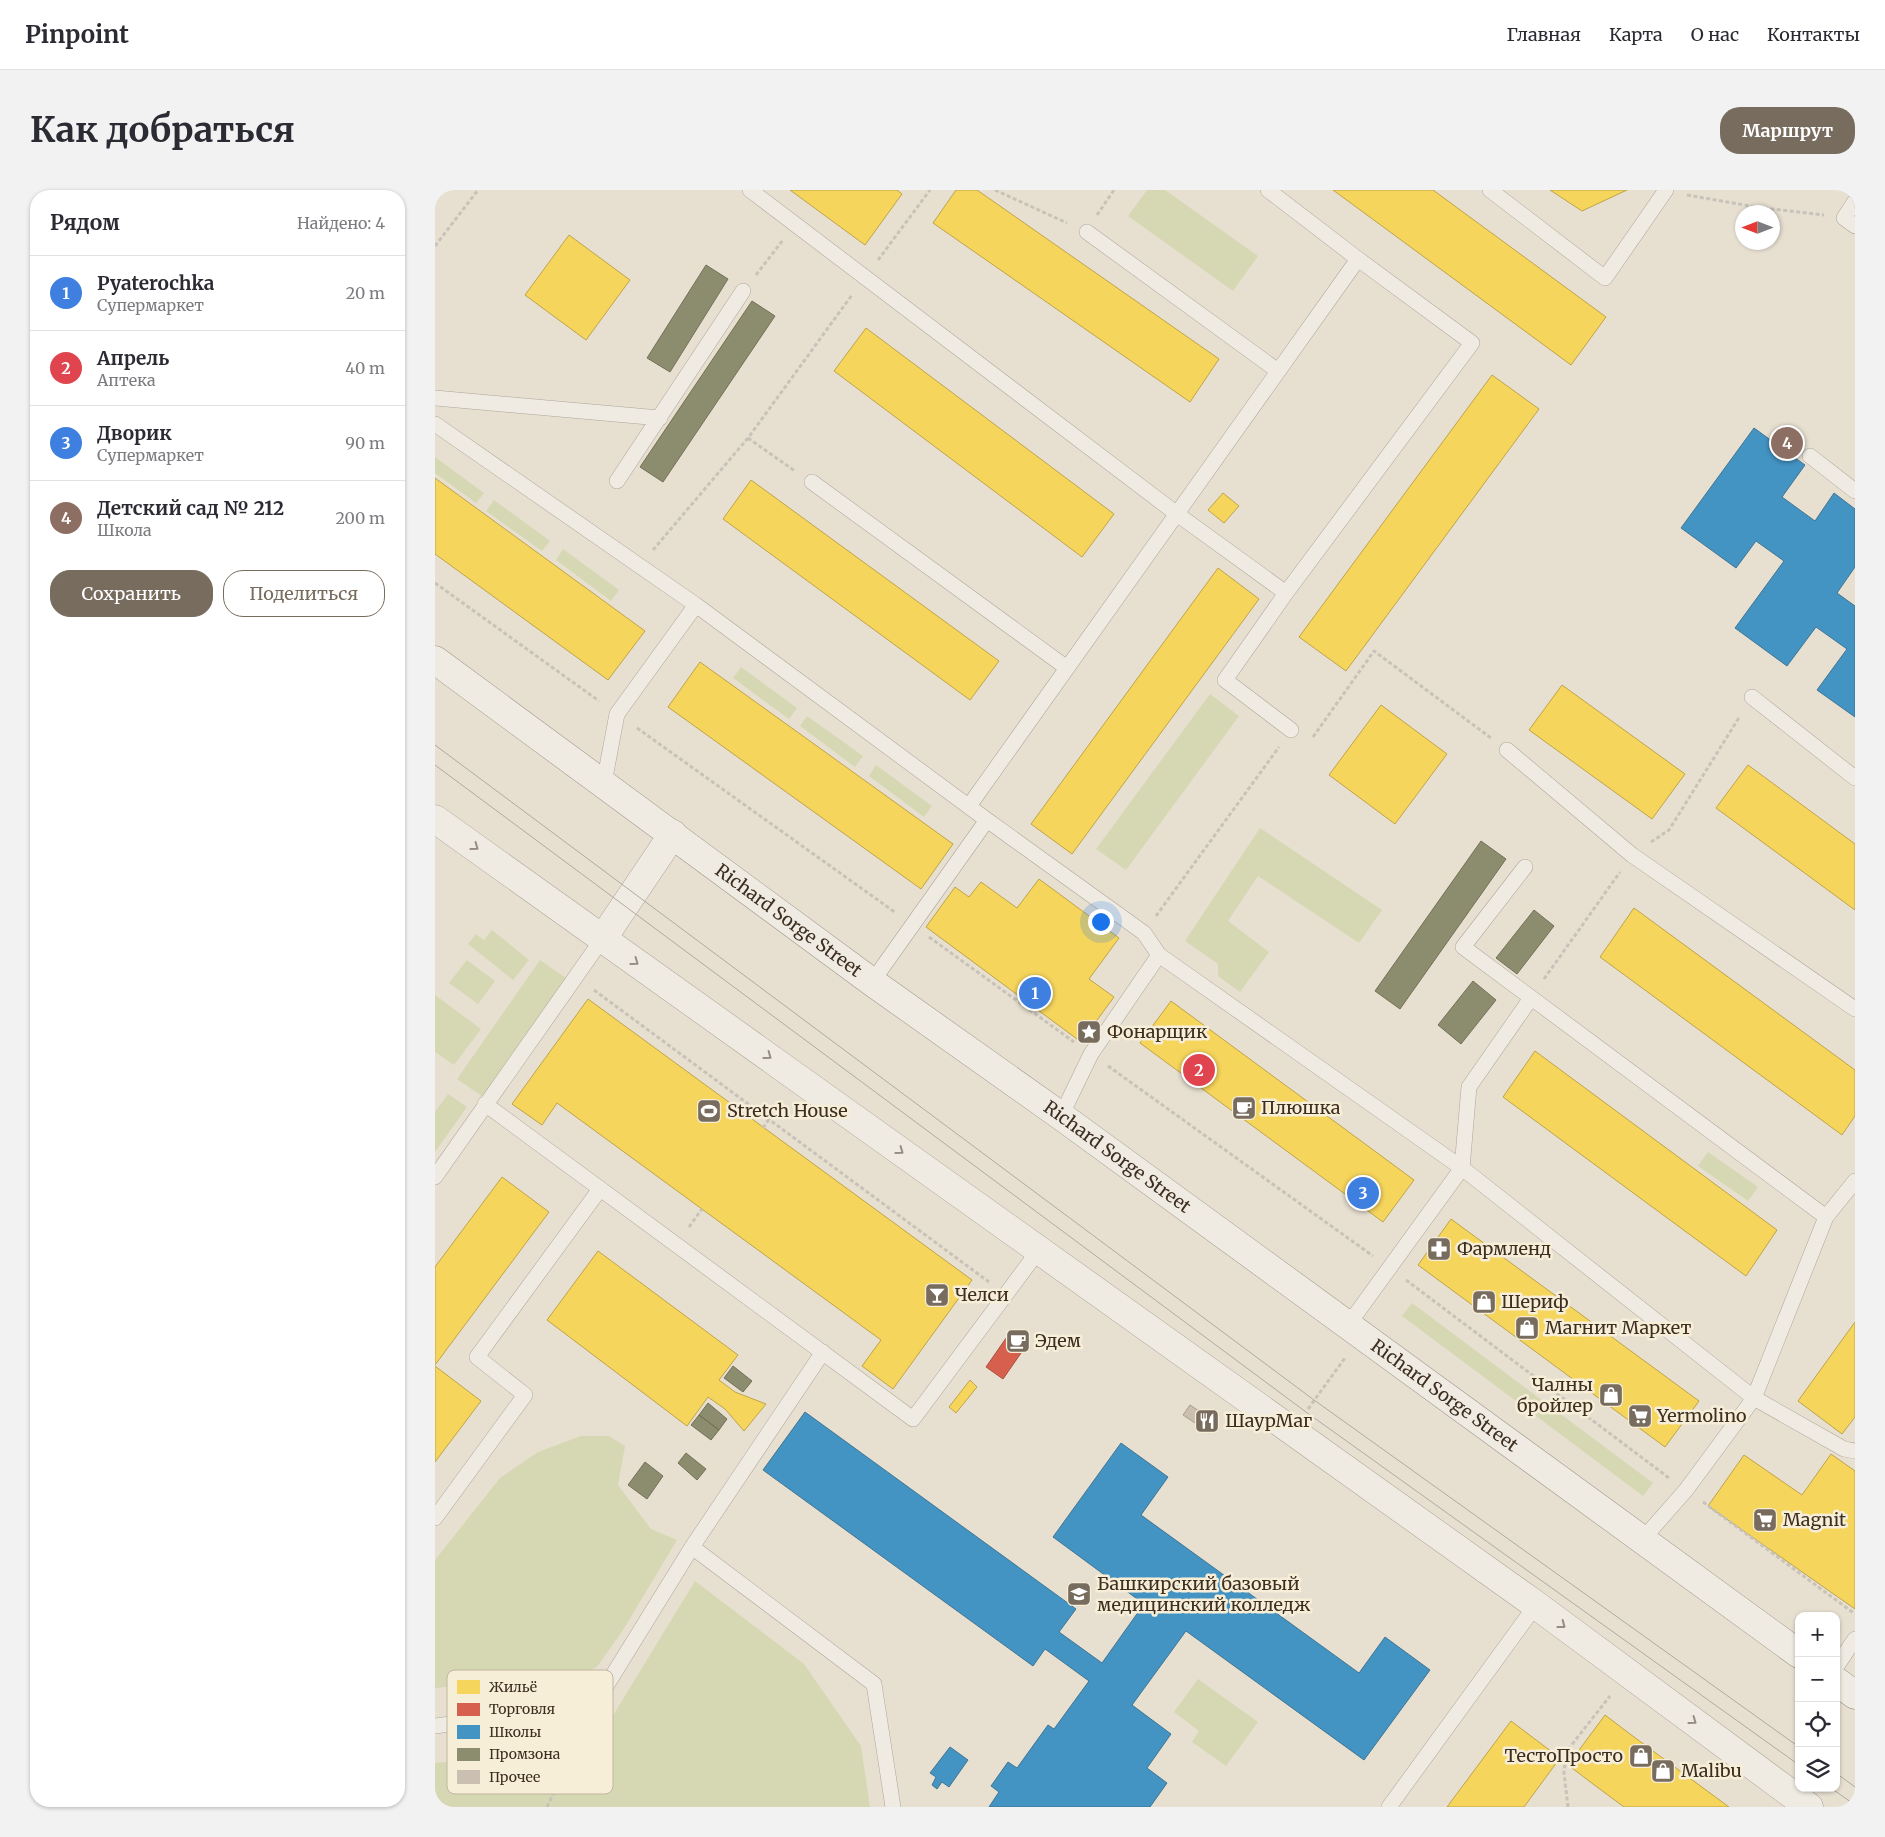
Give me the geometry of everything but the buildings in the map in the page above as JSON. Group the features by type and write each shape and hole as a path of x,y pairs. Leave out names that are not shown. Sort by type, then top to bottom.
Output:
{"street":[{"name":"Richard Sorge Street","path":"435,660 872,982 1061,1116 1795,1651"},
{"path":"435,819 1535,1605 1809,1807"},
{"path":"603,938 673,834"},
{"path":"1840,1684 1855,1695"}],"lane":[{"path":"750,190 1177,514 1286,593"},
{"path":"1268,190 1472,343 1286,593 1225,680 1291,730"},
{"path":"1490,190 1605,278 1666,190"},
{"path":"1850,222 1855,201"},
{"path":"1087,232 1278,371"},
{"path":"969,806 1358,259"},
{"path":"617,481 743,292"},
{"path":"435,398 660,418"},
{"path":"435,424 696,605 987,820 1144,932 1159,955 1462,1168 1754,1398 1844,1449 1855,1451"},
{"path":"1810,456 1855,491"},
{"path":"812,482 1067,668"},
{"path":"604,783 617,714 696,605"},
{"path":"1752,697 1855,778"},
{"path":"1507,750 1632,855 1855,1009"},
{"path":"872,982 987,820"},
{"path":"1525,867 1463,948 1826,1218"},
{"path":"435,1177 603,938"},
{"path":"1061,1116 1091,1054 1159,955"},
{"path":"1355,1330 1390,1268 1462,1168 1469,1087 1531,998"},
{"path":"485,1104 913,1419 1039,1250"},
{"path":"1642,1540 1686,1490 1754,1398 1826,1218 1855,1181"},
{"path":"435,1518 525,1395 477,1357 600,1189"},
{"path":"613,1675 692,1547 823,1352"},
{"path":"692,1547 874,1684 893,1807"},
{"path":"1389,1807 1535,1605"},
{"path":"1840,1661 1855,1639"}],"path":[{"path":"435,246 478,190"},
{"path":"639,566 748,438 930,190"},
{"path":"995,190 1087,232 1114,190"},
{"path":"1666,190 1850,222"},
{"path":"743,292 795,224"},
{"path":"748,438 812,482"},
{"path":"435,583 1390,1268 1855,1614"},
{"path":"1144,932 1291,730 1309,742 1374,651 1507,750"},
{"path":"576,976 1006,1294"},
{"path":"763,1128 769,1120"},
{"path":"1292,1431 1355,1330"},
{"path":"1568,1807 1564,1773 1566,1752 1610,1696"},
{"path":"547,1807 553,1794"}],"green space":[{"path":"1147,190 1165,190 1258,256 1233,291 1128,216"},
{"path":"435,457 484,493 476,503 435,473"},
{"path":"494,500 550,541 542,551 486,511"},
{"path":"563,549 619,590 611,601 556,560"},
{"path":"741,667 797,708 789,719 733,678"},
{"path":"1210,694 1239,716 1126,870 1096,849"},
{"path":"807,716 863,756 855,767 800,726"},
{"path":"876,765 932,806 924,817 869,776"},
{"path":"1260,828 1382,910 1359,943 1258,876 1228,921 1269,952 1240,992 1218,976 1218,964 1185,941"},
{"path":"492,930 529,960 513,980 468,944 476,934 484,940"},
{"path":"467,960 495,981 478,1004 449,983"},
{"path":"540,960 566,978 483,1097 457,1079"},
{"path":"435,995 481,1029 454,1065 435,1052"},
{"path":"448,1094 467,1107 435,1152 435,1112"},
{"path":"1708,1152 1758,1187 1748,1201 1698,1166"},
{"path":"1412,1303 1653,1483 1643,1496 1402,1316"},
{"path":"581,1436 609,1436 625,1446 618,1485 651,1529 677,1540 623,1630 597,1667 591,1670 447,1670 447,1687 435,1688 435,1560 500,1478 538,1452"},
{"path":"695,1581 804,1664 861,1746 870,1807 435,1807 435,1763 447,1762 447,1794 613,1794 613,1715"},
{"path":"1198,1679 1258,1722 1226,1766 1192,1742 1199,1731 1174,1712"}],"tram line":[{"path":"435,745 1314,1400 1795,1744"},
{"path":"435,765 1306,1412 1795,1762"},
{"path":"1840,1776 1855,1787"},
{"path":"1837,1792 1855,1805"}],"place":[{"name":"Детский сад № 212","path":"1787,443"},
{"name":"Pyaterochka","path":"1035,993"},
{"name":"Фонарщик","path":"1089,1032"},
{"name":"Апрель","path":"1199,1070"},
{"name":"Плюшка","path":"1244,1108"},
{"name":"Stretch House","path":"709,1111"},
{"name":"Дворик","path":"1363,1193"},
{"name":"Фармленд","path":"1439,1249"},
{"name":"Челси","path":"937,1295"},
{"name":"Шериф","path":"1484,1302"},
{"name":"Магнит Маркет","path":"1527,1328"},
{"name":"Эдем","path":"1018,1341"},
{"name":"Чалны бройлер","path":"1611,1395"},
{"name":"Yermolino","path":"1640,1416"},
{"name":"ШаурМаг","path":"1207,1421"},
{"name":"Magnit","path":"1765,1520"},
{"name":"Башкирский базовый медицинский колледж","path":"1079,1594"},
{"name":"ТестоПросто","path":"1641,1756"},
{"name":"Malibu","path":"1663,1771"}]}
